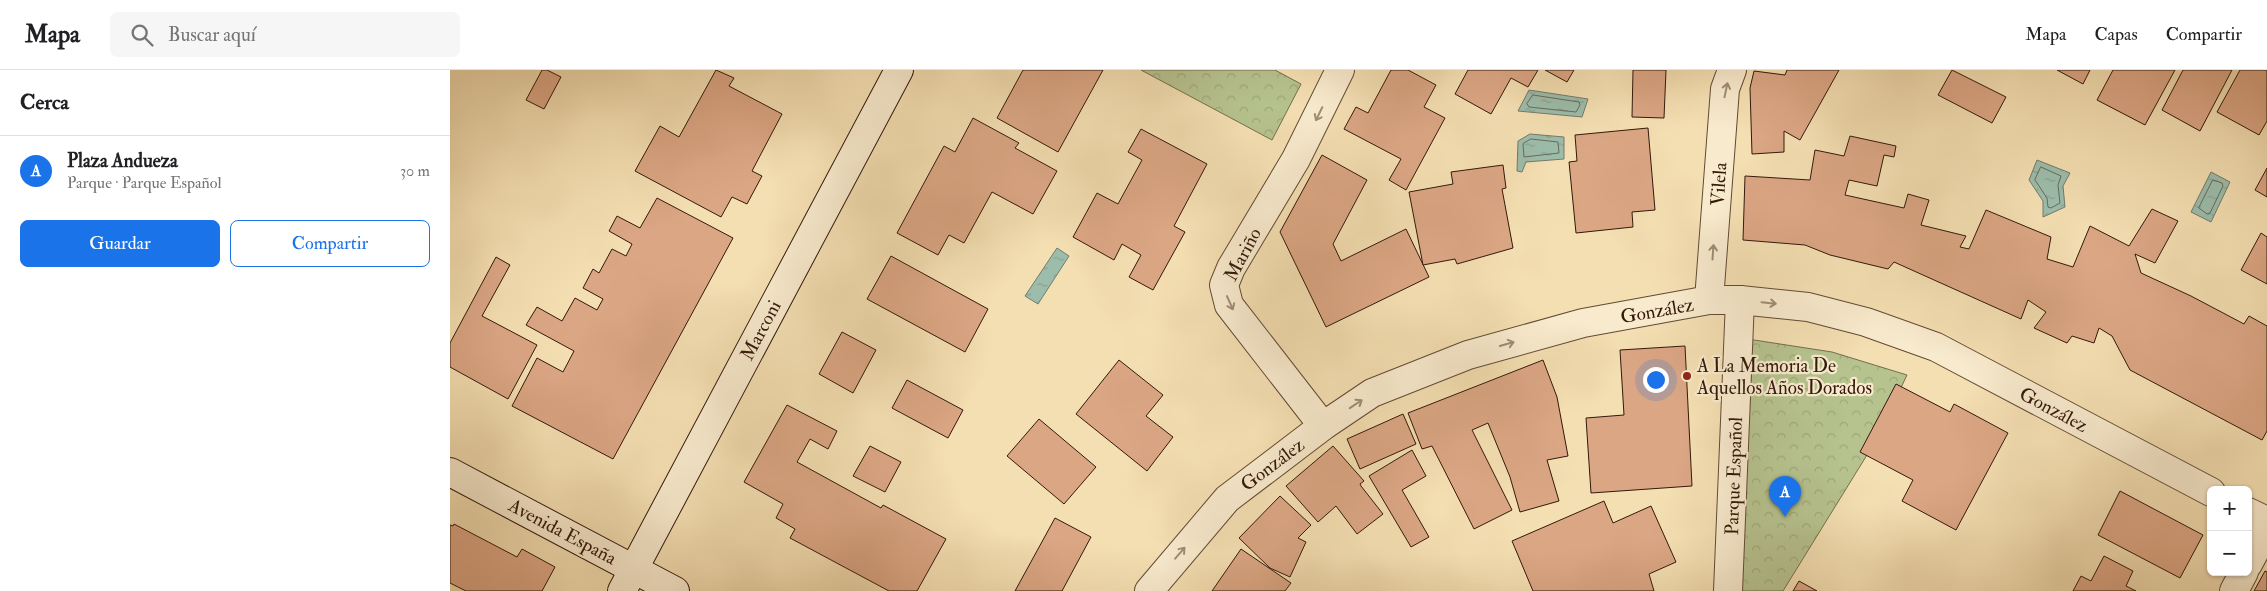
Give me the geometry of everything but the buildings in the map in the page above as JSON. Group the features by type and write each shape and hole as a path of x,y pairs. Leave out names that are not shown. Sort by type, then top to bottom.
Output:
{"street":[{"name":"Marconi","path":"628,580 899,70"},
{"name":"Mariño","path":"1323,426 1229,305 1224,285 1231,268 1296,159 1340,70"},
{"name":"Vilela","path":"1709,300 1725,89 1732,70"},
{"name":"González","path":"1149,591 1227,499 1323,426 1372,393 1468,355 1583,323 1709,300 1740,300 1808,307 1866,322 1936,347 2207,490"},
{"name":"Parque Español","path":"1728,591 1740,300"},
{"name":"Avenida España","path":"450,472 628,580 676,591"},
{"path":"2252,514 2267,522"},
{"path":"2252,557 2267,529"},
{"path":"2234,591 2242,576"}],"green space":[{"path":"1141,70 1275,70 1301,84 1272,140"},
{"path":"1741,338 1832,352 1907,375 1875,442 1783,591 1742,591"}],"water":[{"path":"1529,90 1588,99 1582,117 1518,111"},
{"path":"1530,134 1564,137 1564,159 1526,162 1522,172 1517,171 1518,141"},
{"path":"2037,160 2070,173 2063,186 2065,207 2043,217 2043,201 2029,180"},
{"path":"2211,172 2230,182 2211,222 2191,212"},
{"path":"1057,248 1069,256 1038,304 1025,296"}],"place":[{"name":"A La Memoria De Aquellos Años Dorados","path":"1687,376"},
{"name":"Plaza Andueza","path":"1785,517"}]}
